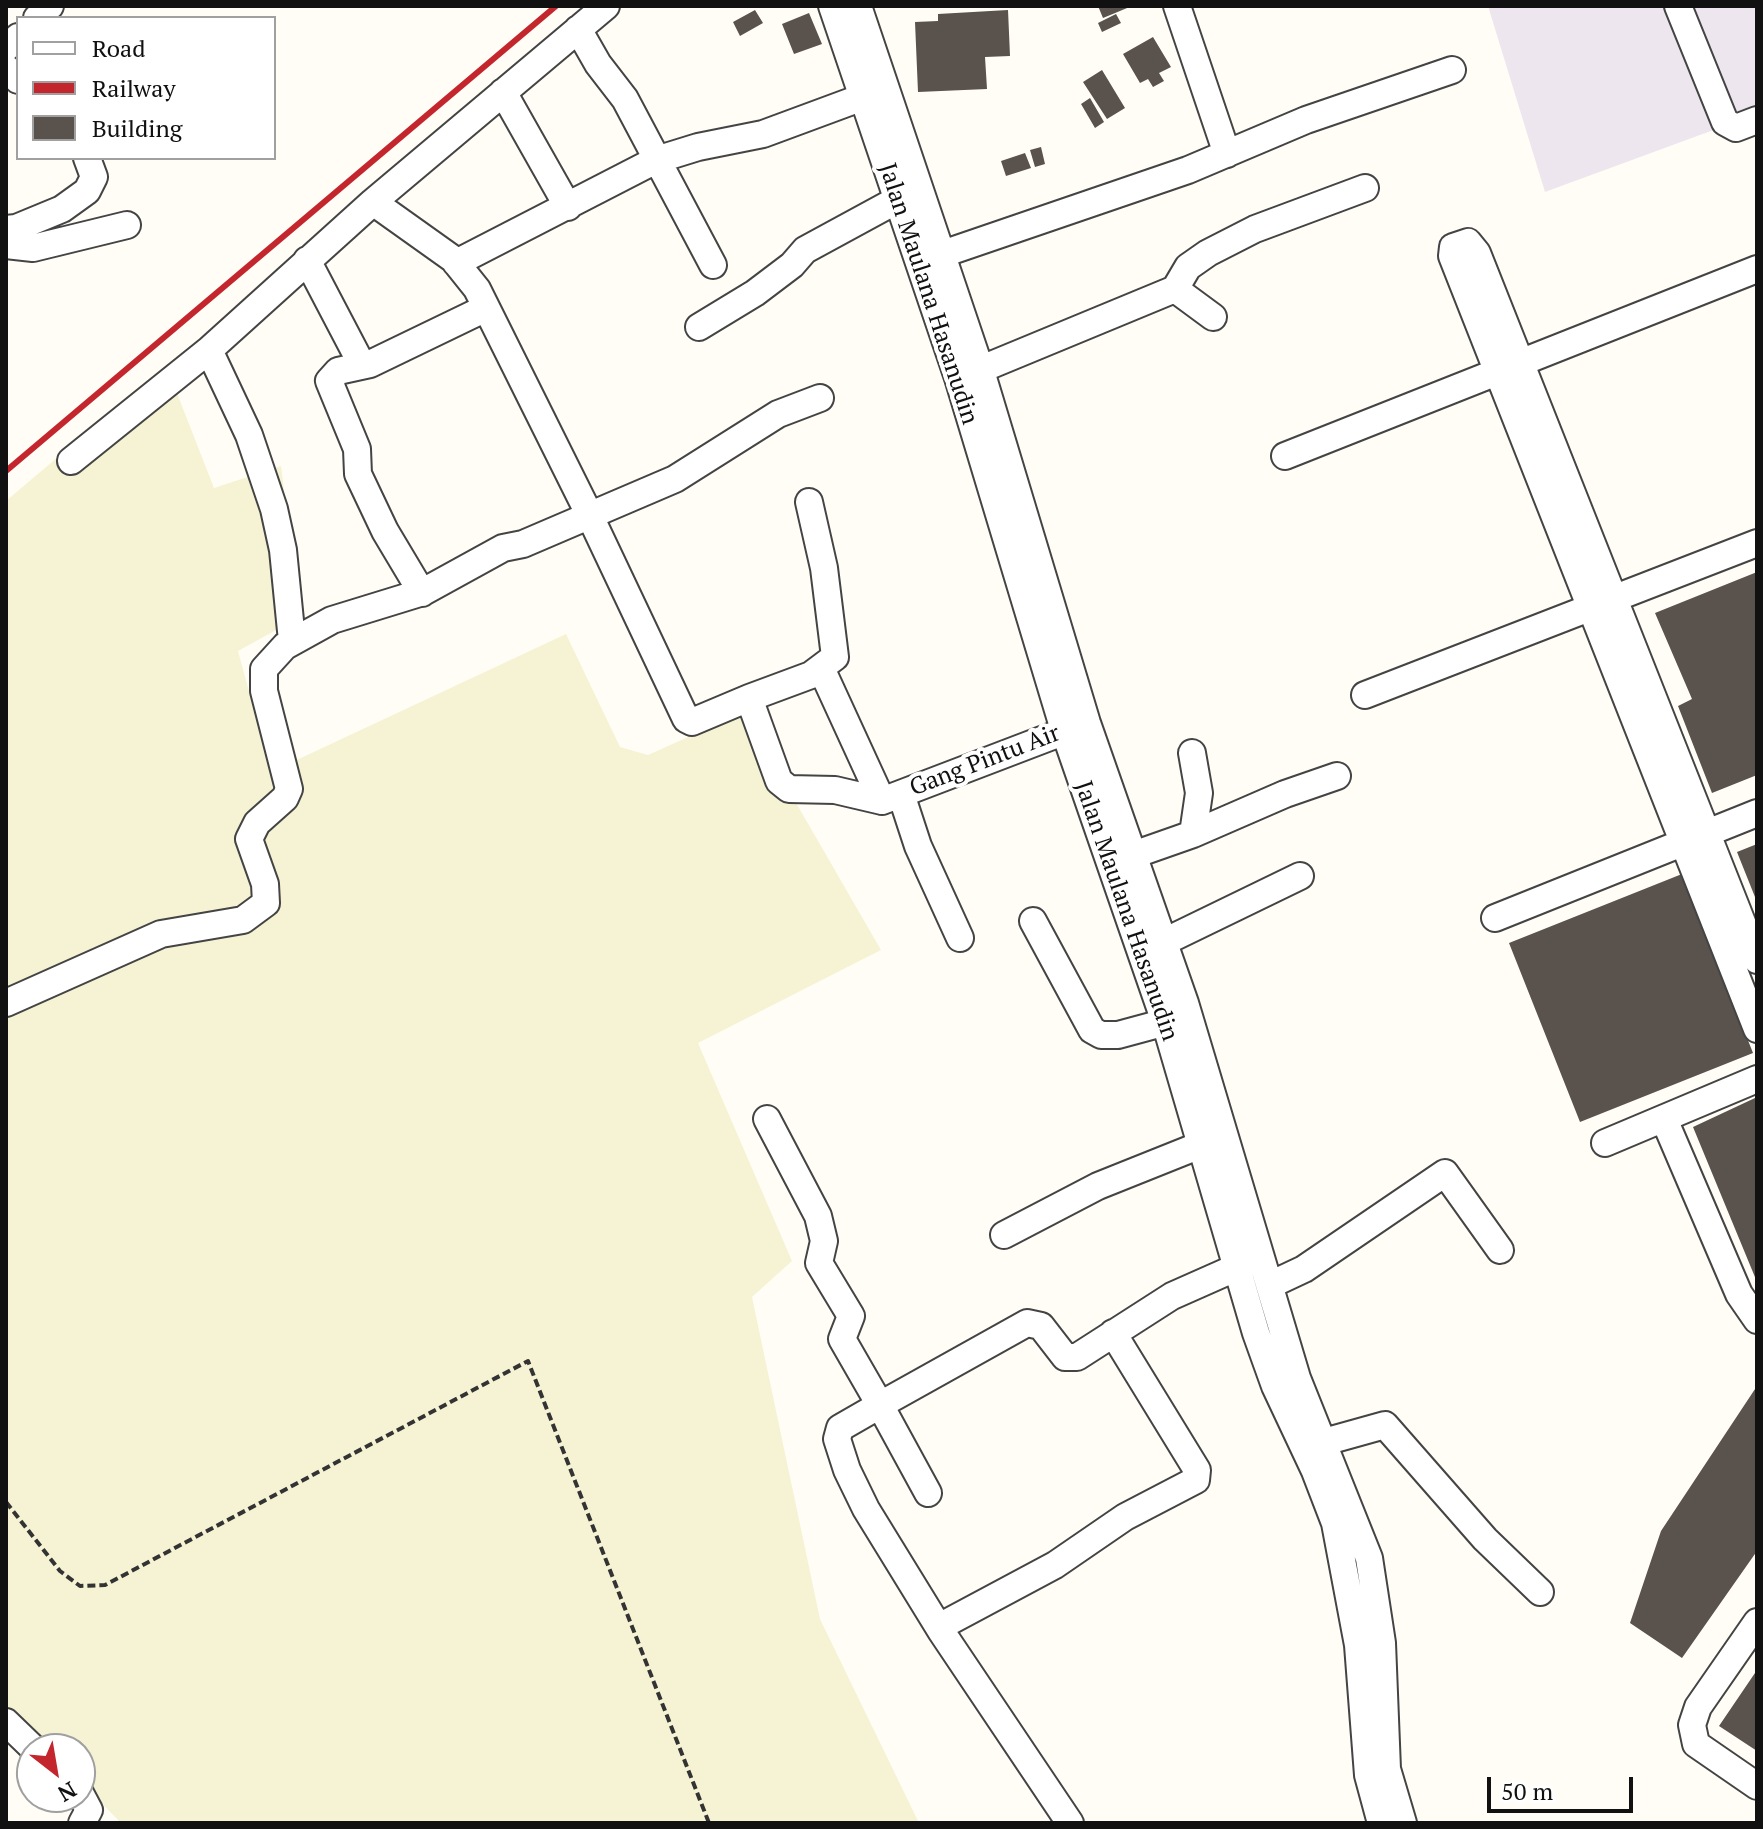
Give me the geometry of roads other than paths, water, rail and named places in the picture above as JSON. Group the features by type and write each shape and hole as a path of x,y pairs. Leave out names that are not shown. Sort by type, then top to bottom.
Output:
{"street":[{"path":"71,461 209,350 373,202 606,6"},
{"path":"1177,6 1227,154"},
{"path":"1678,6 1725,122 1736,128 1757,120"},
{"name":"Jalan Maulana Hasanudin","path":"852,10 863,97 897,200 945,253"},
{"name":"Jalan Maulana Hasanudin","path":"852,10 945,253 970,374 1076,726 1131,856 1286,1382 1325,1468"},
{"path":"578,29 598,64 625,99 713,265"},
{"path":"945,253 1227,154 1306,120 1452,70"},
{"path":"503,92 568,207"},
{"path":"456,263 656,160 698,147 763,134 863,97"},
{"path":"6,229 62,209 87,191 94,177 88,160"},
{"path":"970,374 1004,357 1175,289 1188,267 1208,253 1255,229 1365,188"},
{"path":"699,327 755,293 792,265 805,250 897,200"},
{"path":"373,202 456,263 477,289 686,719 692,722 821,668 835,657 809,502"},
{"path":"6,245 33,248 127,225"},
{"path":"307,260 362,365"},
{"path":"1285,456 1757,269"},
{"path":"1175,289 1213,317"},
{"path":"422,593 385,531 358,474 357,449 329,381 338,371 412,346 486,308"},
{"path":"209,350 249,435 274,509 283,550 292,641"},
{"path":"1509,368 1695,838 1757,1029"},
{"path":"6,1003 161,934 243,920 266,903 265,884 249,839 257,823 285,798 289,789 264,691 264,669 292,641 332,620 422,593 503,548 523,544 675,479 778,414 820,398"},
{"path":"1365,695 1757,543"},
{"path":"821,668 918,846 960,938"},
{"path":"749,698 779,781 789,789 835,790 892,797"},
{"name":"Gang Pintu Air","path":"892,797 1076,726"},
{"path":"1186,837 1199,793 1192,753"},
{"path":"1131,856 1337,776"},
{"path":"1495,918 1757,813"},
{"path":"1695,838 1757,960"},
{"name":"Jalan Maulana Hasanudin","path":"1131,856 1180,935 1177,1019"},
{"path":"1180,935 1300,876"},
{"path":"1033,921 1092,1030 1101,1035 1118,1035 1177,1019"},
{"path":"1605,1143 1757,1079"},
{"path":"767,1119 818,1216 824,1241 819,1263 851,1316 842,1339 928,1493"},
{"path":"1664,1119 1739,1294 1757,1320"},
{"path":"1004,1235 1098,1186 1213,1140"},
{"path":"1270,1285 1304,1269 1445,1173 1500,1250"},
{"path":"1070,1823 939,1627 866,1509 837,1439 842,1425 1027,1323 1041,1326 1065,1357 1072,1359 1172,1296 1250,1262"},
{"name":"Jalan Maulana Hasanudin","path":"1250,1262 1270,1285 1286,1382 1324,1442 1325,1468 1345,1564 1370,1644 1387,1769 1403,1823"},
{"path":"939,1627 1055,1565 1125,1517 1196,1480 1197,1470 1113,1333"},
{"path":"1324,1442 1385,1425 1485,1539 1540,1592"},
{"path":"1757,1622 1698,1707 1692,1725 1696,1744 1757,1786"},
{"name":"Jalan Maulana Hasanudin","path":"1370,1644 1368,1775 1381,1823"}],"railway":[{"path":"6,471 556,6"}]}
